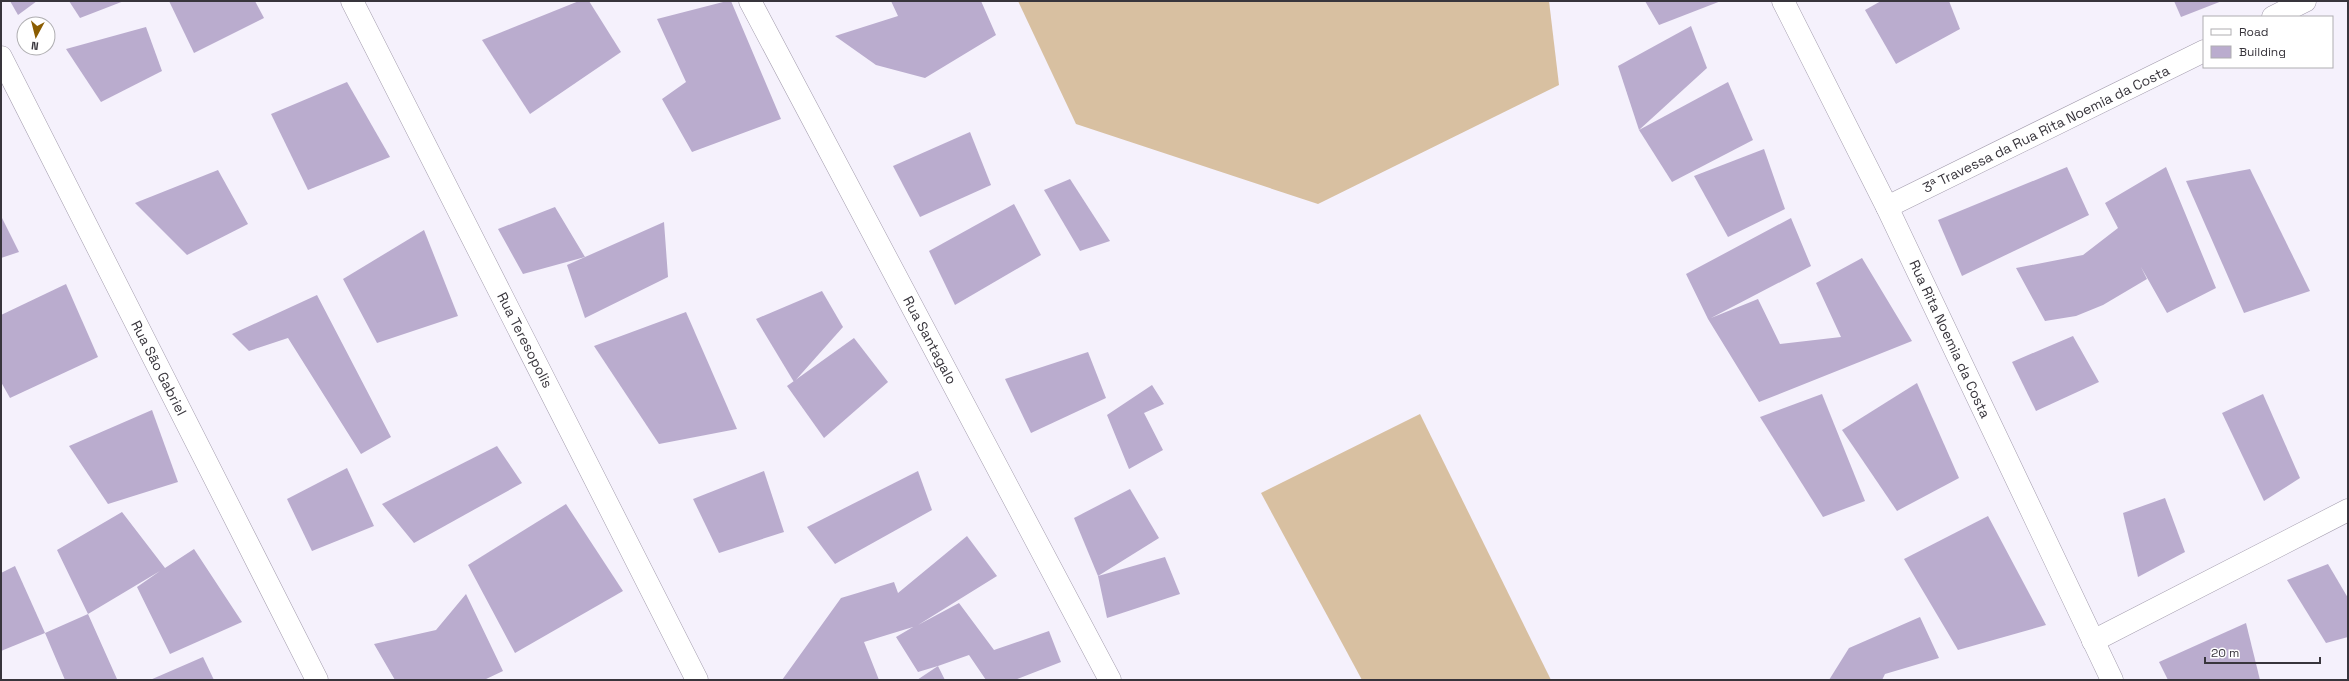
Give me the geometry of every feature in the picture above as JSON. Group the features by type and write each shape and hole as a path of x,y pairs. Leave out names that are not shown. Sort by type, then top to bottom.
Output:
{"street":[{"name":"Rua Teresopolis","path":"352,1 697,680"},
{"name":"Rua Santagalo","path":"750,1 1110,680"},
{"name":"Rua Rita Noemia da Costa","path":"1783,1 1888,207 2112,680"},
{"path":"2275,16 2305,1"},
{"name":"3ª Travessa da Rua Rita Noemia da Costa","path":"1888,207 2203,51"},
{"name":"Rua São Gabriel","path":"1,57 318,680"},
{"path":"2093,641 2348,510"}],"shaded area":[{"path":"1018,1 1549,1 1559,85 1318,204 1076,124"},
{"path":"1420,414 1551,680 1362,680 1261,493"}],"building":[{"path":"10,1 37,1 18,15"},
{"path":"69,1 124,1 80,18"},
{"path":"169,1 255,1 264,18 194,53"},
{"path":"579,1 589,1 621,52 530,114 482,40"},
{"path":"731,1 781,119 692,152 662,99 686,82 657,19"},
{"path":"891,1 981,1 996,35 925,78 876,65 835,36 898,16"},
{"path":"1645,1 1721,1 1659,25"},
{"path":"1881,1 1949,1 1960,29 1896,64 1865,10"},
{"path":"2174,1 2222,1 2181,17"},
{"path":"1691,26 1707,68 1639,130 1618,66"},
{"path":"146,27 162,71 101,102 66,49"},
{"path":"347,82 390,157 308,190 271,114"},
{"path":"1728,82 1753,140 1672,182 1639,130"},
{"path":"970,132 991,185 920,217 893,166"},
{"path":"1764,149 1785,209 1728,237 1694,176"},
{"path":"2067,167 2089,215 1962,276 1938,220"},
{"path":"2166,167 2216,288 2167,313 2141,267 2147,279 2103,305 2076,316 2045,321 2016,268 2083,255 2118,228 2105,203"},
{"path":"2250,169 2310,291 2244,313 2186,181"},
{"path":"218,170 248,224 187,255 135,203"},
{"path":"1070,179 1110,241 1080,251 1044,190"},
{"path":"1014,204 1041,255 955,305 929,251"},
{"path":"555,207 585,257 523,274 498,229"},
{"path":"1,216 19,252 1,258"},
{"path":"1791,218 1811,266 1711,318 1758,299 1780,344 1841,337 1816,283 1862,258 1912,341 1759,402 1708,319 1686,274"},
{"path":"664,222 668,277 585,318 567,265"},
{"path":"424,230 458,316 377,343 343,279"},
{"path":"66,284 98,357 10,398 1,382 1,315"},
{"path":"822,291 843,327 794,382 756,319"},
{"path":"317,295 391,437 361,454 288,338 249,351 232,334"},
{"path":"686,312 737,429 659,444 594,346"},
{"path":"2073,336 2099,382 2036,411 2012,362"},
{"path":"854,338 888,382 824,438 787,386"},
{"path":"1088,352 1106,398 1031,433 1005,379"},
{"path":"1917,383 1959,478 1897,511 1842,430"},
{"path":"1152,385 1164,404 1144,413 1163,450 1129,469 1107,415"},
{"path":"1822,394 1865,501 1823,517 1760,417"},
{"path":"2263,394 2300,478 2264,501 2222,413"},
{"path":"152,410 178,482 108,504 69,446"},
{"path":"497,446 522,483 414,543 382,504"},
{"path":"347,468 374,526 312,551 287,499"},
{"path":"764,471 784,532 719,553 693,499"},
{"path":"918,471 932,510 835,564 807,527"},
{"path":"1130,489 1159,538 1098,576 1074,518"},
{"path":"2165,498 2185,552 2138,577 2123,513"},
{"path":"566,504 623,591 515,653 468,565"},
{"path":"122,512 165,568 194,549 242,622 170,654 137,587 160,571 88,614 57,550"},
{"path":"1988,516 2046,625 1958,650 1904,559"},
{"path":"967,536 997,576 918,625 959,603 994,650 1049,631 1061,662 1015,680 986,680 969,655 918,672 896,637 913,627 864,642 879,680 782,680 841,598 894,582 898,593"},
{"path":"1165,557 1180,594 1107,618 1098,576"},
{"path":"2328,564 2348,598 2348,637 2326,643 2287,580"},
{"path":"15,566 45,633 1,651 1,573"},
{"path":"466,594 503,671 484,680 395,680 374,644 436,630"},
{"path":"88,614 117,679 65,680 45,633"},
{"path":"1920,617 1939,658 1885,674 1882,680 1829,680 1849,648"},
{"path":"2246,623 2260,680 2168,680 2159,662"},
{"path":"203,657 214,680 150,680"},
{"path":"938,666 945,680 917,680"}]}
